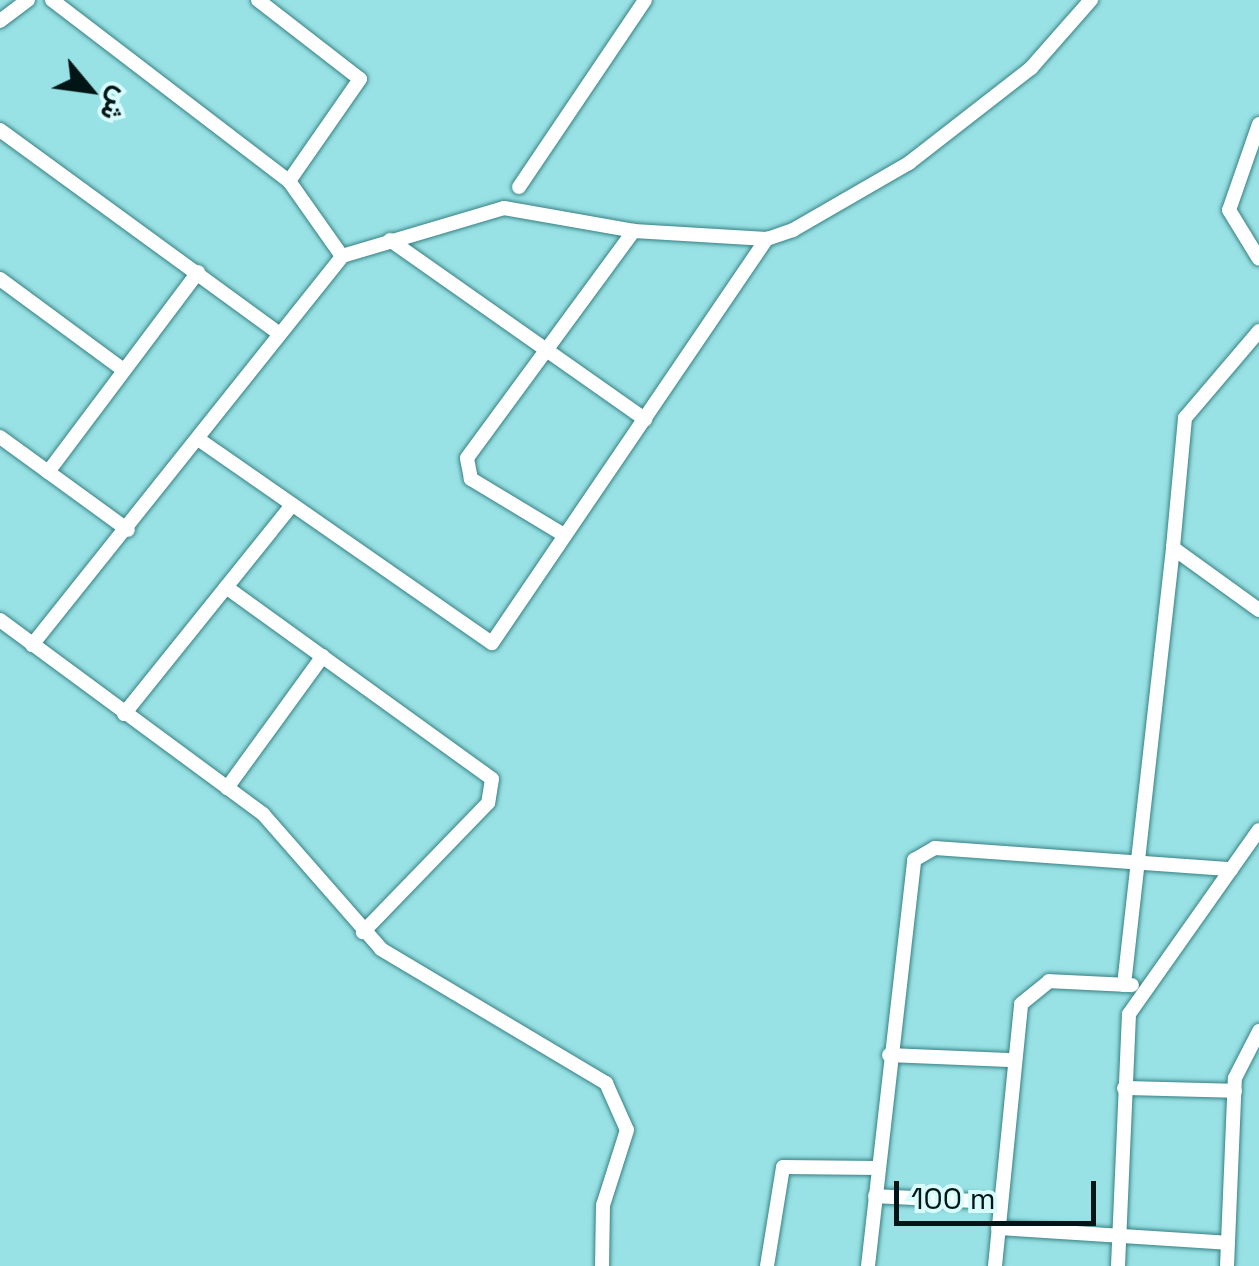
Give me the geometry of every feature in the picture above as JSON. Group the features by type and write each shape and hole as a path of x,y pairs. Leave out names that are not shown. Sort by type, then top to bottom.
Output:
{"street":[{"path":"0,21 28,0"},
{"path":"52,0 290,181 342,256"},
{"path":"258,0 360,79 290,181"},
{"path":"519,187 645,0"},
{"path":"200,441 489,644 768,238 909,163 1031,68 1091,0"},
{"path":"1259,124 1229,210 1259,260"},
{"path":"0,130 280,334"},
{"path":"32,645 200,441 342,256 504,208 634,231 768,238"},
{"path":"564,535 466,470 476,440 634,231"},
{"path":"390,240 645,419"},
{"path":"48,472 198,272"},
{"path":"0,280 122,369"},
{"path":"1124,985 1133,862 1163,695 1185,418 1259,332"},
{"path":"0,437 128,530"},
{"path":"124,714 291,506"},
{"path":"1173,548 1259,610"},
{"path":"226,587 324,656 494,786 449,847 363,932"},
{"path":"0,620 287,837 363,932 400,963 571,1057 616,1096 627,1130 603,1205 602,1266"},
{"path":"226,788 324,656"},
{"path":"1118,1266 1129,1014 1143,986 1259,830"},
{"path":"868,1266 906,881 920,854 1230,869"},
{"path":"995,1266 1008,1060 1020,1004 1036,986 1143,986"},
{"path":"1228,1266 1234,1092 1259,1031"},
{"path":"889,1055 1008,1060"},
{"path":"1124,1088 1234,1092"},
{"path":"766,1266 783,1167 878,1168"},
{"path":"875,1196 1000,1202"},
{"path":"998,1228 1228,1243"}]}
